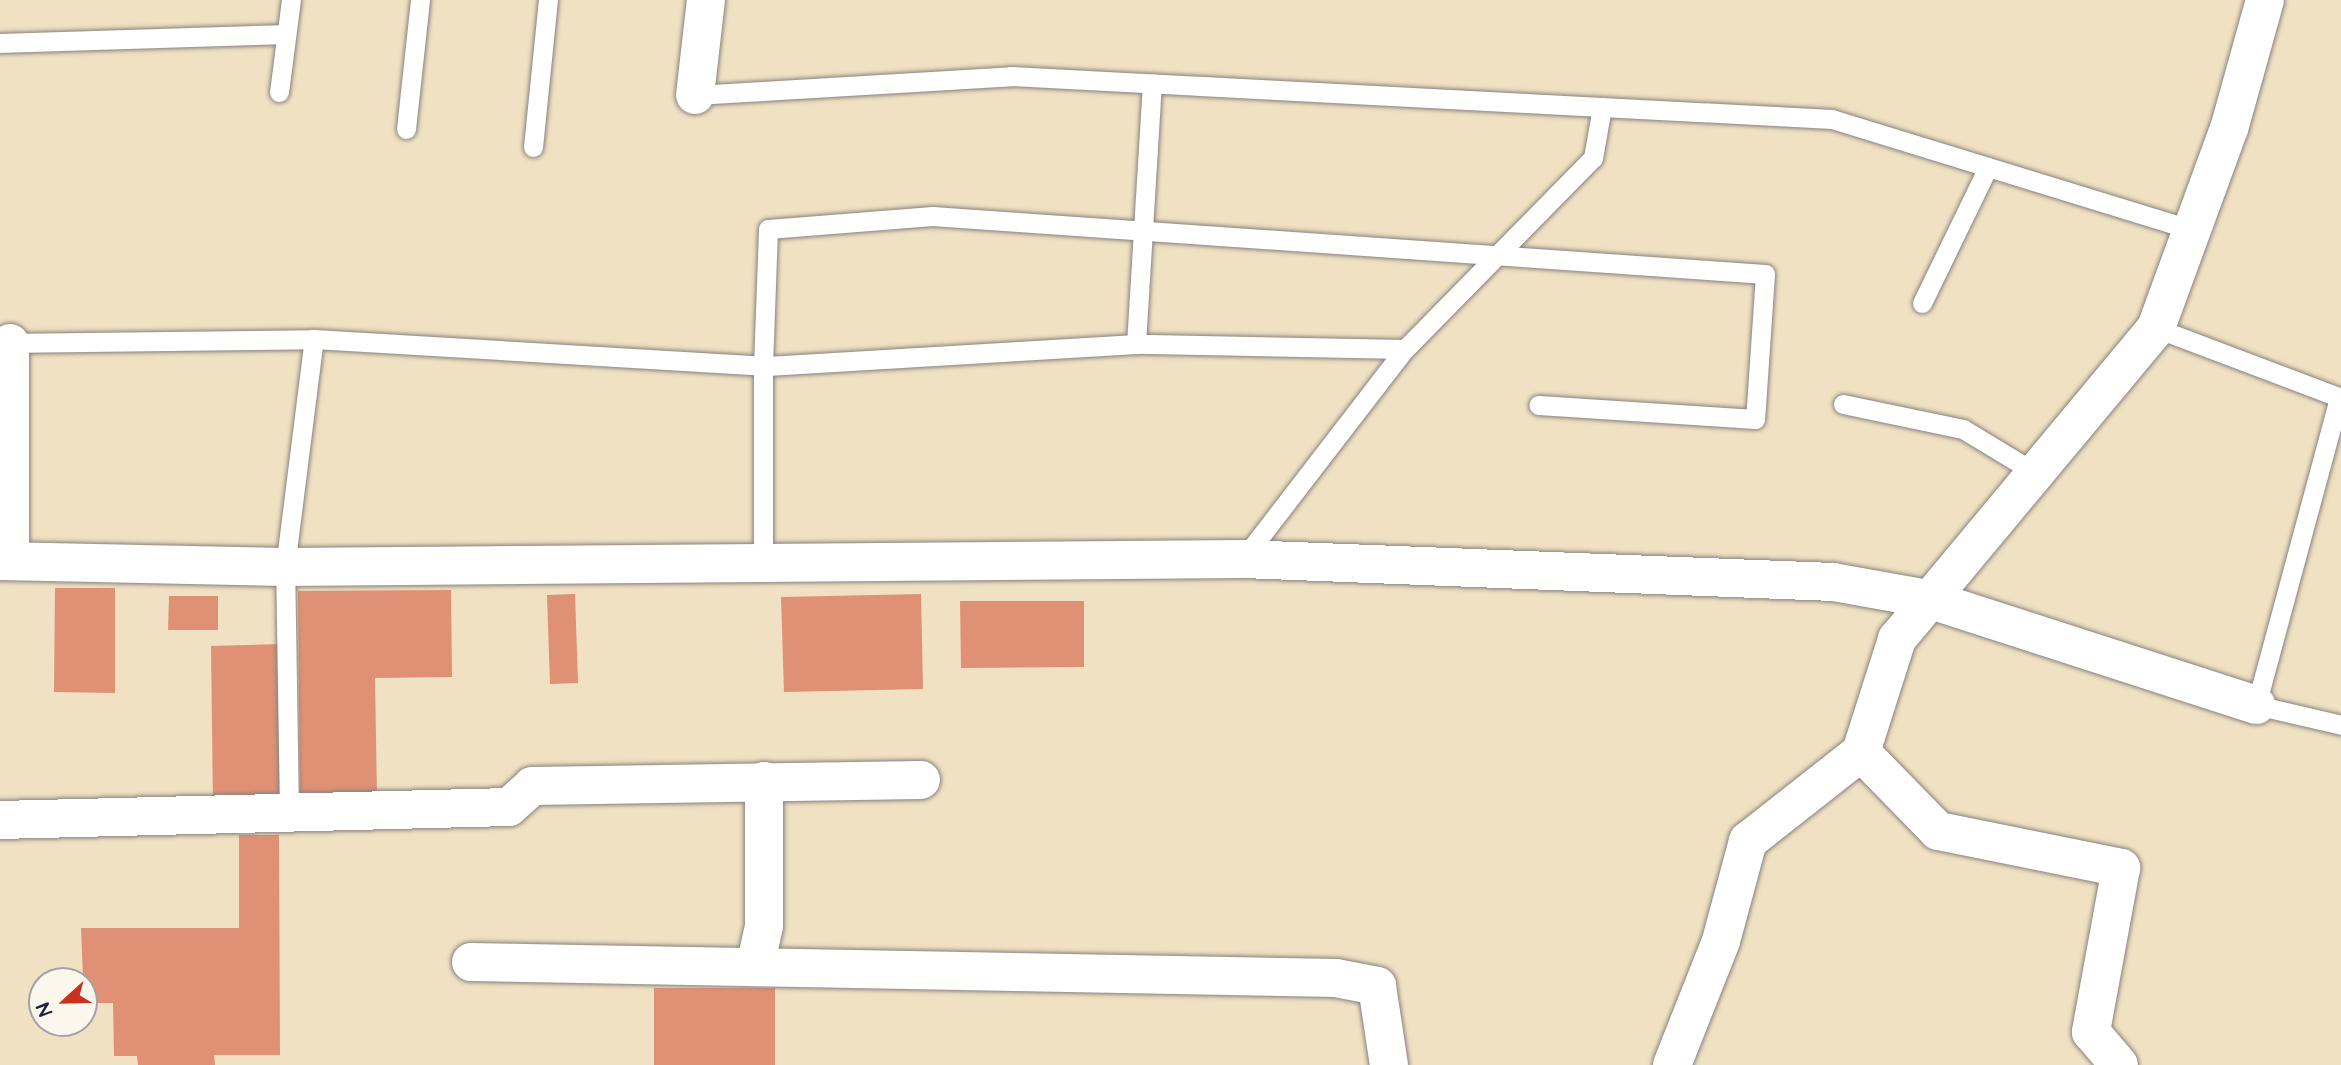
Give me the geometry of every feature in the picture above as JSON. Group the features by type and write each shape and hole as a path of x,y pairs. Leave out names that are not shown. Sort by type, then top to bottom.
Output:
{"street":[{"path":"695,95 706,0"},
{"path":"1672,1065 1721,941 1748,841 1861,752 1897,639 2156,328 2230,130 2265,0"},
{"path":"5,343 5,561 285,566 1243,559 1833,582 1928,600 2256,705"},
{"path":"1861,752 1938,831 2121,868 2091,1032 2119,1065"},
{"path":"0,820 509,807 532,786 921,780"},
{"path":"755,967 764,926 765,781"},
{"path":"471,962 1336,978 1377,986 1389,1065"}],"lane":[{"path":"279,92 291,0"},
{"path":"406,129 420,0"},
{"path":"533,147 548,0"},
{"path":"0,43 286,34"},
{"path":"695,95 1011,76 1832,119 2192,230"},
{"path":"1136,344 1152,83"},
{"path":"1243,559 1405,349 1593,158 1602,107"},
{"path":"1922,303 1988,167"},
{"path":"763,563 763,366 768,229 932,216 1765,274 1755,419 1538,405"},
{"path":"2156,328 2340,398 2256,705 2341,725"},
{"path":"5,343 314,339 763,366 1136,344 1405,349"},
{"path":"289,813 285,566 314,339"},
{"path":"1843,404 1963,429 2034,472"}],"building":[{"path":"55,588 115,588 115,693 54,692"},
{"path":"451,590 452,677 375,678 377,796 300,796 298,591"},
{"path":"575,594 578,683 550,684 547,595"},
{"path":"921,594 923,689 784,692 781,597"},
{"path":"169,596 218,596 218,630 168,630"},
{"path":"960,601 1084,601 1084,667 961,668"},
{"path":"278,644 281,805 213,806 211,646"},
{"path":"239,835 279,835 280,1055 214,1055 215,1065 138,1065 137,1056 114,1056 113,1003 98,1003 98,967 83,967 81,928 239,928"},
{"path":"654,988 775,988 775,1065 654,1065"}]}
